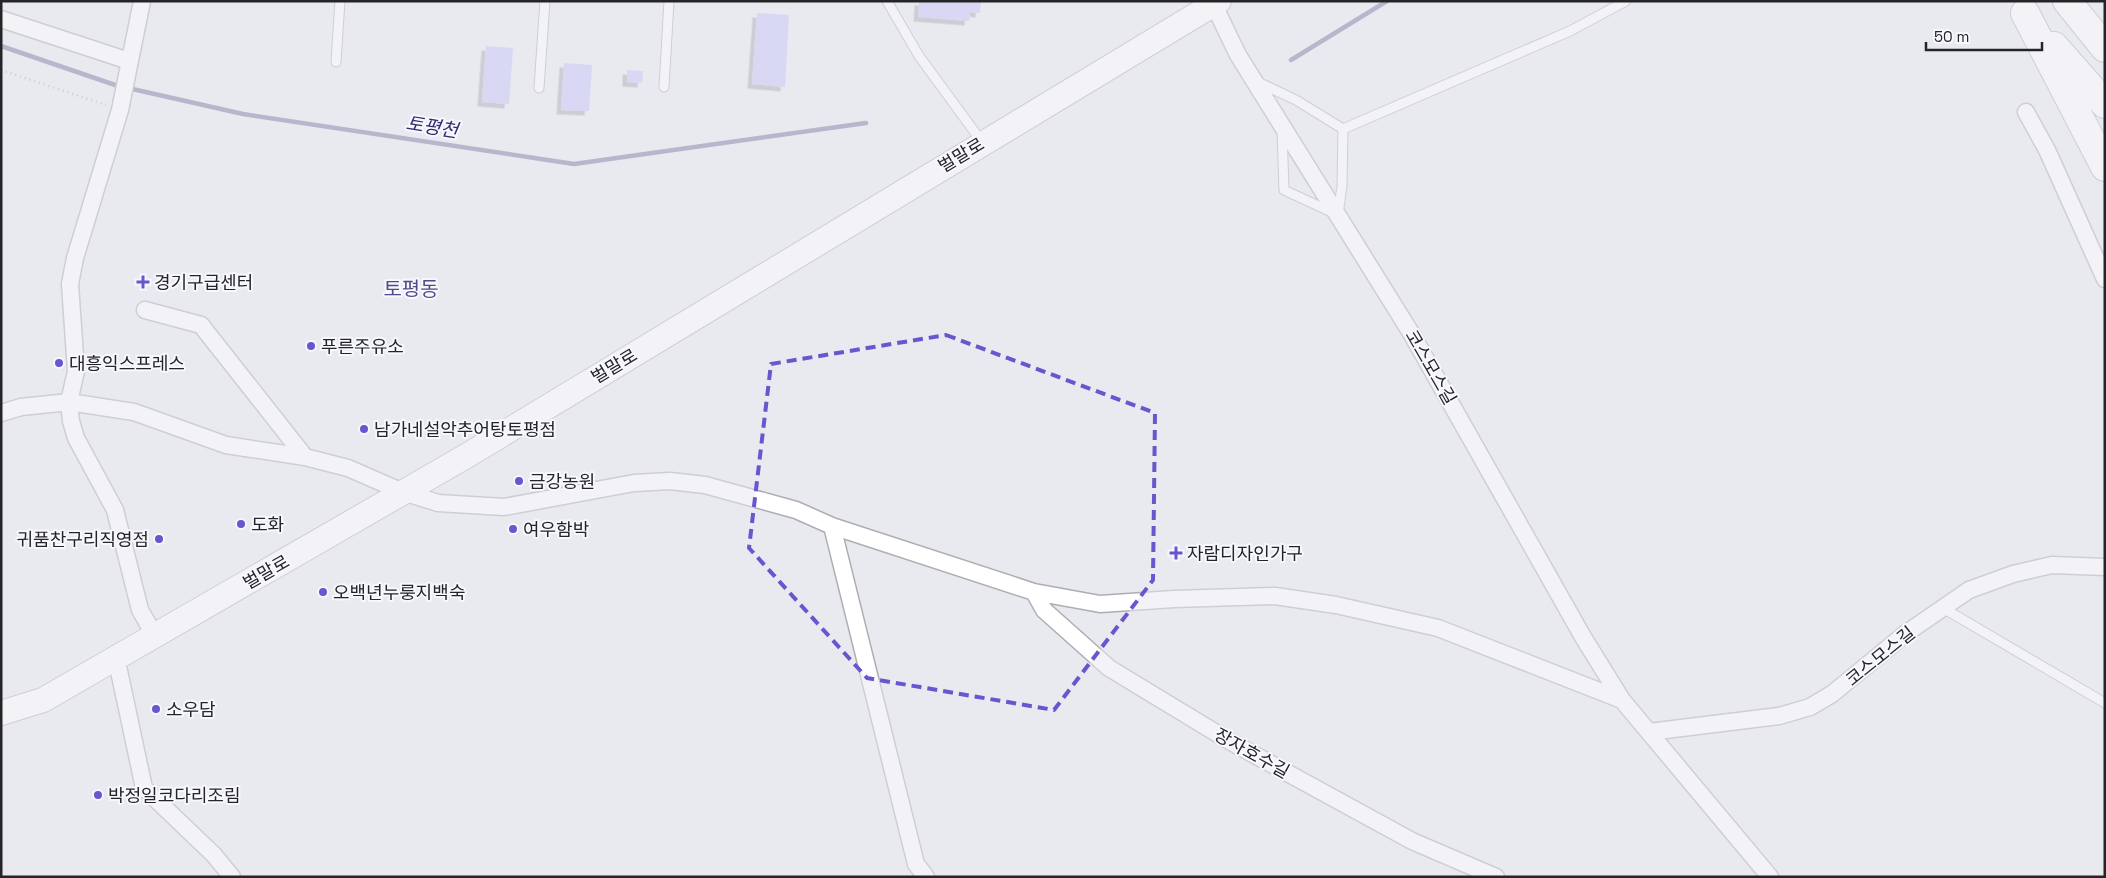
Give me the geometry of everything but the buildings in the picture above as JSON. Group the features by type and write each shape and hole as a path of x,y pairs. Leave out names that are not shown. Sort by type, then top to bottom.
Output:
{"highway":[{"path":"2067,1 2105,48"},
{"path":"2020,7 2105,104"},
{"path":"2020,7 2105,167"}],"street":[{"path":"142,1 122,94 75,258 70,284 76,371 69,402 71,421 76,438 115,510 140,610 155,636"},
{"name":"벌말로","path":"1,712 43,700 404,492 1214,2"},
{"name":"코스모스길","path":"1214,2 1238,55 1258,82 1282,125 1412,333 1583,637 1622,700 1770,877"},
{"path":"1,19 129,61"},
{"path":"2026,112 2047,150 2105,279"},
{"path":"145,310 201,325 305,457"},
{"path":"1,413 21,407 69,402 134,412 226,445 305,457 348,468 404,492 438,503 504,506 634,482 670,482 705,485 796,510 832,526 1034,592 1100,604 1174,599 1275,596 1336,605 1438,628 1622,700"},
{"path":"832,526 916,864 926,877"},
{"name":"코스모스길","path":"1649,732 1779,716 1810,707 1832,694 1905,634 1969,590 2013,574 2052,565 2105,568"},
{"name":"장자호수길","path":"1034,592 1044,610 1109,668 1231,742 1412,841 1496,877"},
{"path":"116,657 144,788 214,854 232,877"}],"lane":[{"path":"336,62 340,1"},
{"path":"539,88 545,1"},
{"path":"664,87 668,1"},
{"path":"887,1 919,56 982,142"},
{"path":"1343,128 1570,31 1626,1"},
{"path":"1258,82 1296,100 1343,128"},
{"path":"1282,125 1284,190 1338,215 1342,186 1343,128"},
{"path":"1943,608 2105,703"}],"path":[{"path":"1,70 122,94"}],"highlighted area":[{"path":"946,335 1155,413 1153,580 1054,710 867,678 749,548 771,364"}],"waterway":[{"name":"토평천","path":"1291,60 1387,1"},
{"name":"토평천","path":"1,46 121,87"},
{"name":"토평천","path":"128,88 243,114 574,164 866,123"}],"place":[{"name":"경기구급센터","path":"143,282"},
{"name":"푸른주유소","path":"311,346"},
{"name":"대흥익스프레스","path":"59,363"},
{"name":"남가네설악추어탕토평점","path":"364,429"},
{"name":"금강농원","path":"519,481"},
{"name":"도화","path":"241,524"},
{"name":"여우함박","path":"513,529"},
{"name":"귀품찬구리직영점","path":"159,539"},
{"name":"자람디자인가구","path":"1176,553"},
{"name":"오백년누룽지백숙","path":"323,592"},
{"name":"소우담","path":"156,709"},
{"name":"박정일코다리조림","path":"98,795"}],"district":[{"name":"토평동","path":"411,289"}]}
